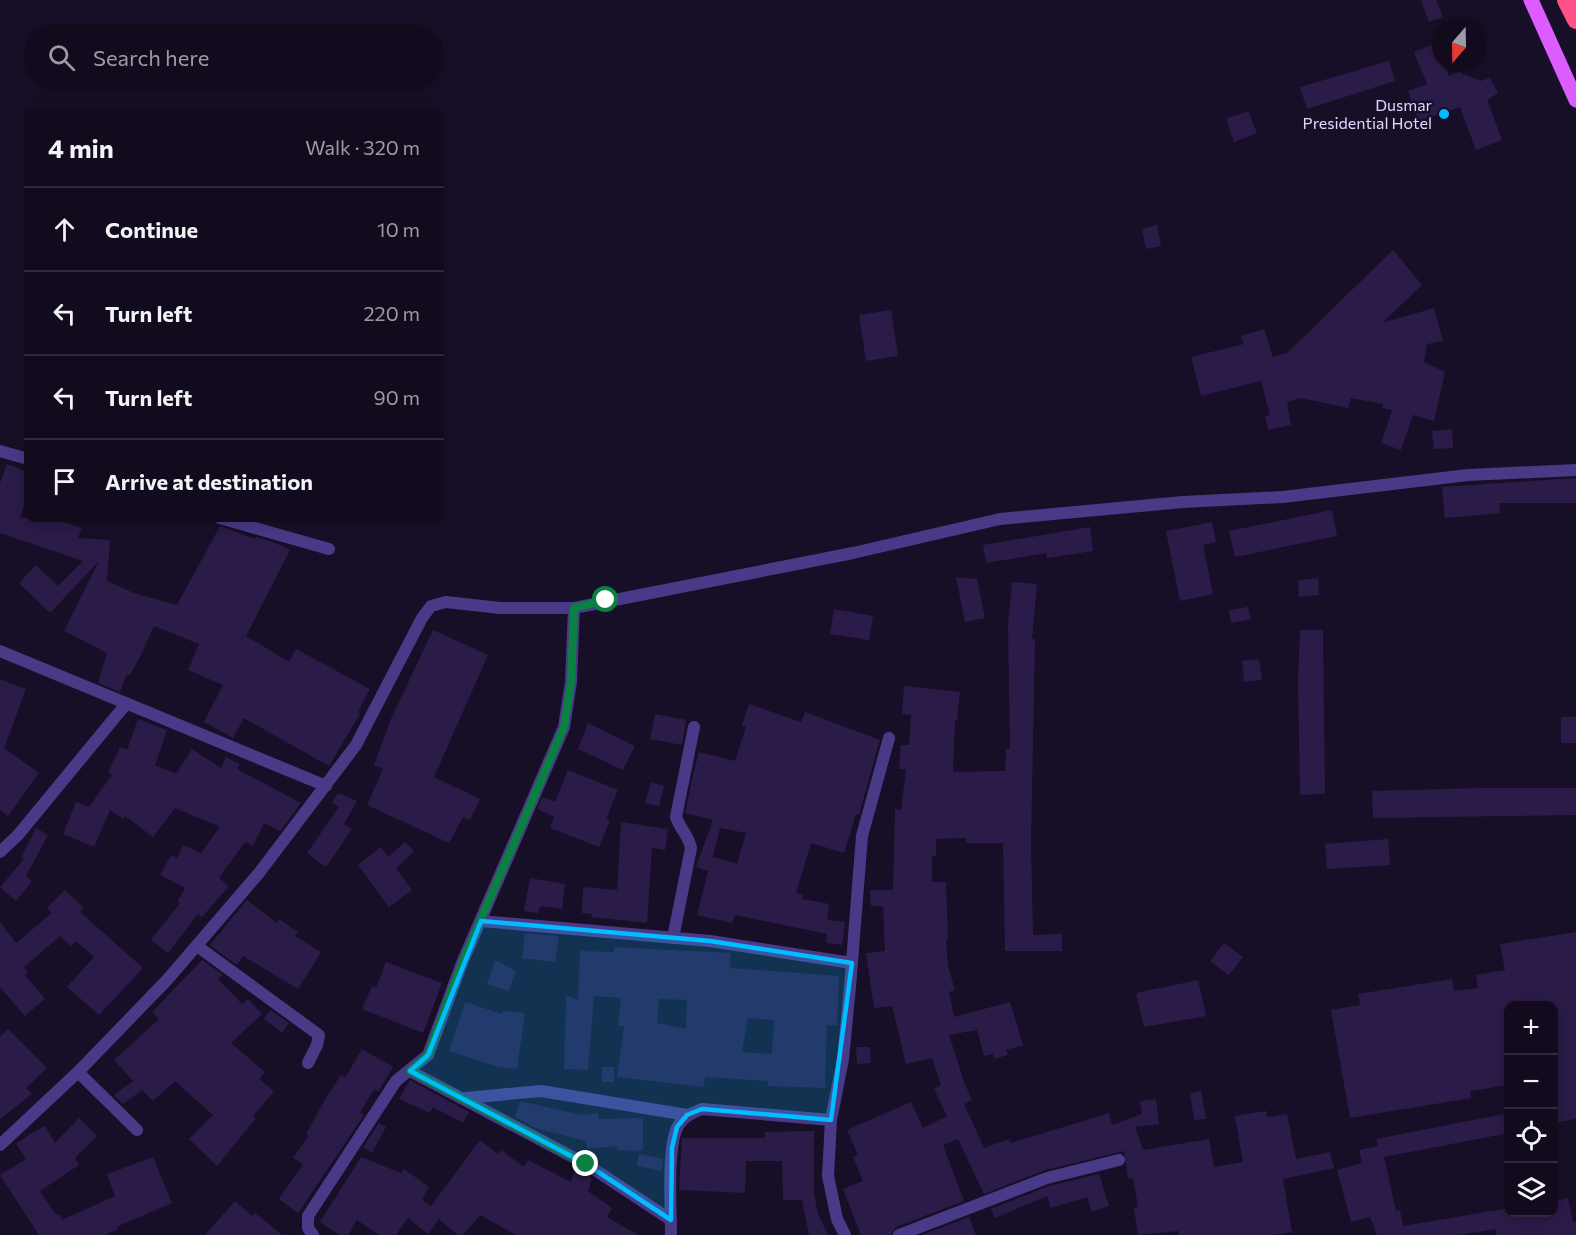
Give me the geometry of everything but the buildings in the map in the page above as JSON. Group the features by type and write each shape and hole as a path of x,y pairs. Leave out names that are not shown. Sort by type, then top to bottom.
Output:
{"highway":[{"path":"1566,0 1576,21"}],"main road":[{"path":"1531,0 1576,100"}],"street":[{"path":"0,451 24,458"},
{"path":"0,1145 78,1072 197,946 259,873 356,745 422,618 431,606 446,602 500,608 574,608 777,569 1000,519 1183,502 1283,496 1468,475 1576,470"},
{"path":"234,522 329,549"},
{"path":"313,1235 308,1228 308,1216 375,1109 396,1081 428,1055 462,963 564,727 571,682 574,608"},
{"path":"0,651 326,786"},
{"path":"0,852 13,840 126,704"},
{"path":"673,938 691,849 689,840 676,818 694,727"},
{"path":"845,1235 837,1219 828,1176 831,1120 843,1059 862,836 889,738"},
{"path":"0,836 13,840"},
{"path":"481,921 710,940 852,963"},
{"path":"197,946 319,1035 308,1063"},
{"path":"410,1071 465,1098 586,1164 671,1220"},
{"path":"78,1072 137,1130"},
{"path":"465,1098 541,1091 687,1115"},
{"path":"671,1235 672,1148 677,1127 687,1115 702,1109 831,1120"},
{"path":"899,1235 1038,1181 1119,1160"}],"highlighted area":[{"path":"481,921 710,941 852,963 831,1120 702,1109 687,1115 677,1127 672,1148 671,1220 586,1164 410,1071 428,1055"}],"place":[{"name":"Dusmar Presidential Hotel","path":"1444,114"}],"route":[{"path":"586,1164 465,1098 410,1071 428,1055 462,963 499,882 564,727 571,682 574,608 606,600"}]}
